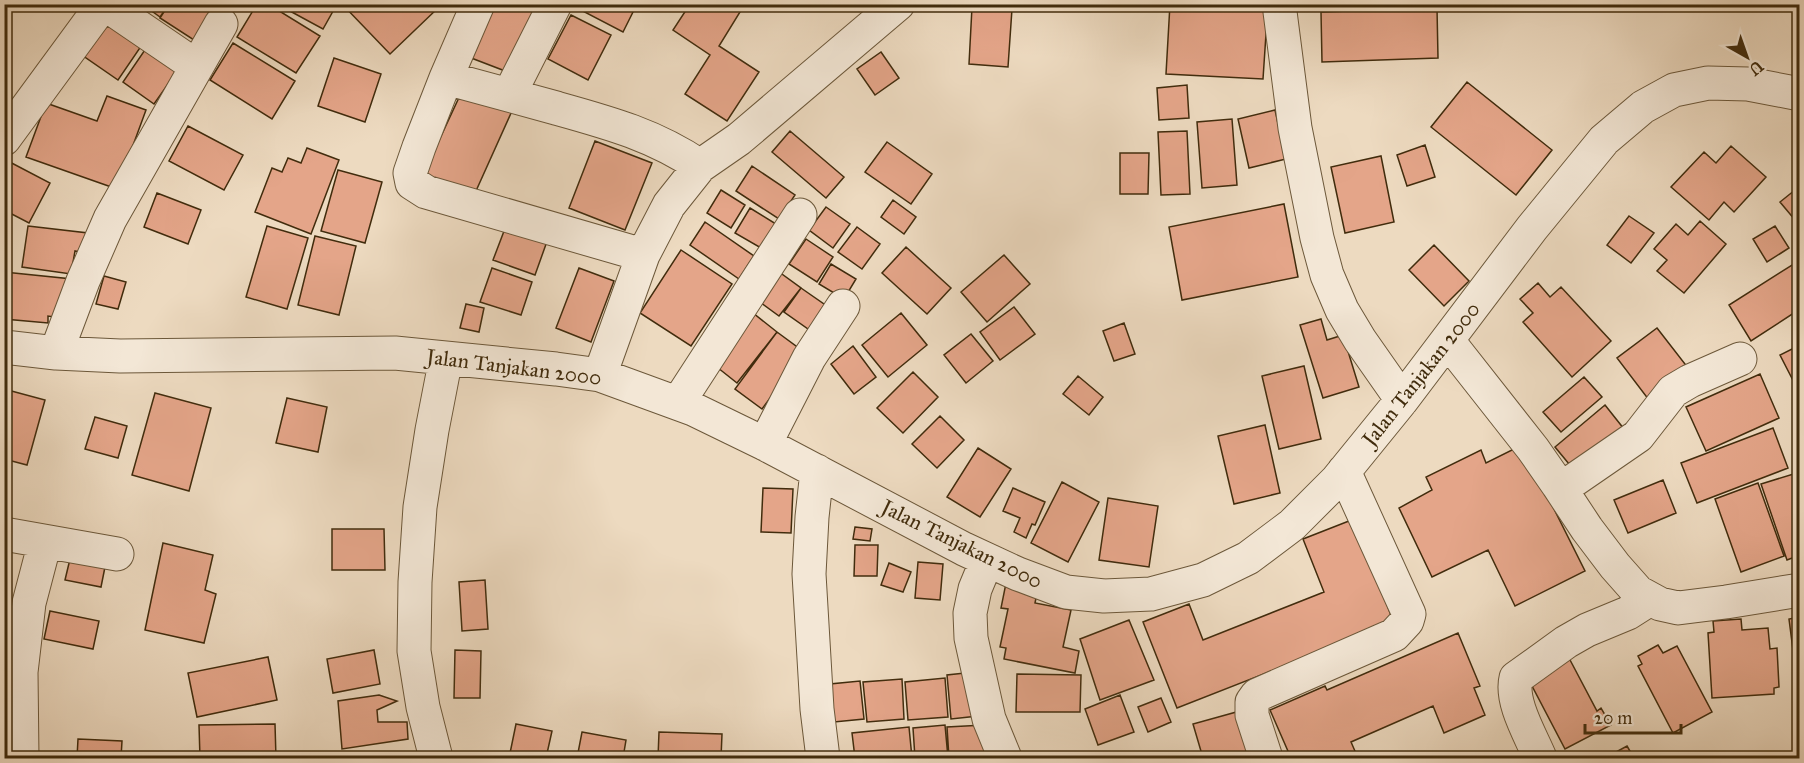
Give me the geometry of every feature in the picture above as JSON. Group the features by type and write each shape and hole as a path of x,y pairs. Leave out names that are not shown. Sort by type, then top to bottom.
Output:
{"street":[{"path":"4,139 104,4 196,66"},
{"path":"478,4 446,78 410,173 412,183 426,192 643,255"},
{"path":"509,95 555,4"},
{"path":"600,375 643,255 669,205 700,166 739,139 898,4"},
{"path":"1279,4 1294,128 1327,275 1342,310 1360,340 1402,400"},
{"path":"56,353 83,281 110,219 221,24"},
{"path":"446,78 609,123 647,136 700,166"},
{"name":"Jalan Tanjakan 2000","path":"4,347 56,353 120,356 395,353 600,375 693,409 1018,574 1066,592 1104,596 1151,594 1203,580 1248,558 1292,525 1344,471 1402,400 1532,228 1604,140 1643,107 1674,90 1708,83 1748,84 1800,94"},
{"path":"678,403 800,215"},
{"path":"765,444 808,358 843,306"},
{"path":"1448,341 1492,395 1615,566 1638,592 1660,604 1678,608 1800,590"},
{"path":"436,759 423,707 414,651 415,593 420,507 446,358"},
{"path":"1561,489 1638,436 1673,391 1740,359"},
{"path":"817,471 809,574 822,759"},
{"path":"1266,759 1252,715 1252,702 1257,694 1394,635 1407,621 1410,614 1344,471"},
{"path":"4,534 117,554"},
{"path":"22,759 21,672 29,603 45,542"},
{"path":"987,560 975,589 970,613 971,638 989,719 1005,759"},
{"path":"1540,759 1518,707 1513,687 1516,678 1566,642 1587,630 1628,613 1650,599"}],"building":[{"path":"142,4 169,4 160,17"},
{"path":"169,4 222,4 197,42 160,18"},
{"path":"257,4 268,4 320,36 296,73 237,37"},
{"path":"277,4 337,4 323,29"},
{"path":"342,4 436,4 439,7 390,54"},
{"path":"486,4 540,4 513,74 466,56"},
{"path":"574,4 637,4 623,32 573,6"},
{"path":"690,4 728,4 740,12 719,46 759,72 727,121 685,94 710,55 673,30"},
{"path":"1170,4 1268,4 1263,79 1166,74"},
{"path":"972,7 1012,9 1008,67 969,64"},
{"path":"1437,8 1438,58 1322,62 1321,12"},
{"path":"107,13 146,39 118,80 79,53"},
{"path":"571,15 611,35 588,80 548,59"},
{"path":"151,41 183,63 154,104 123,82"},
{"path":"233,43 295,81 272,119 210,80"},
{"path":"881,52 899,78 875,95 857,69"},
{"path":"334,58 381,74 365,122 318,106"},
{"path":"1467,82 1552,150 1516,195 1431,127"},
{"path":"1187,85 1189,118 1159,120 1157,88"},
{"path":"463,89 512,111 471,202 421,179"},
{"path":"107,96 146,110 117,189 26,157 46,103 97,121"},
{"path":"1275,110 1286,159 1249,168 1238,119"},
{"path":"1232,119 1237,185 1202,188 1197,122"},
{"path":"188,126 243,155 224,190 169,161"},
{"path":"790,131 844,177 826,198 772,152"},
{"path":"1187,131 1190,194 1161,195 1158,132"},
{"path":"595,141 652,163 625,230 569,208"},
{"path":"887,142 932,174 911,204 865,172"},
{"path":"1425,145 1435,177 1407,186 1397,155"},
{"path":"1731,146 1766,177 1734,212 1724,202 1709,220 1671,187 1704,152 1716,163"},
{"path":"307,148 339,160 311,234 255,212 272,168 282,172 288,158 301,163"},
{"path":"1120,153 1149,153 1148,194 1120,194"},
{"path":"1381,156 1394,222 1345,233 1331,167"},
{"path":"4,159 50,183 29,223 4,210"},
{"path":"752,166 795,195 779,219 736,191"},
{"path":"338,170 382,182 365,243 321,231"},
{"path":"1800,186 1800,226 1780,202"},
{"path":"721,190 745,205 731,228 707,213"},
{"path":"157,193 201,210 188,244 144,227"},
{"path":"893,200 916,217 904,234 881,217"},
{"path":"1284,204 1298,277 1182,300 1169,227"},
{"path":"826,207 850,224 833,248 809,230"},
{"path":"750,208 776,224 761,248 735,233"},
{"path":"1629,216 1654,233 1631,263 1607,245"},
{"path":"509,218 550,233 535,275 493,260"},
{"path":"1700,221 1726,244 1684,293 1657,271 1667,260 1654,249 1676,224 1688,235"},
{"path":"705,222 754,256 739,279 690,245"},
{"path":"28,226 88,233 84,253 75,251 71,274 22,267"},
{"path":"267,226 308,238 287,309 246,297"},
{"path":"1775,226 1789,248 1767,262 1753,239"},
{"path":"857,227 880,244 862,269 838,252"},
{"path":"315,236 356,246 339,315 298,305"},
{"path":"806,239 833,257 817,282 789,264"},
{"path":"1434,245 1469,281 1444,306 1409,270"},
{"path":"906,247 951,288 927,314 882,273"},
{"path":"681,250 732,284 691,346 640,313"},
{"path":"1004,255 1030,284 987,322 961,292"},
{"path":"1800,260 1800,309 1751,341 1729,305"},
{"path":"831,264 856,279 844,299 819,284"},
{"path":"492,268 532,282 521,315 480,302"},
{"path":"579,268 614,281 591,342 556,328"},
{"path":"775,269 801,288 779,316 753,297"},
{"path":"4,272 72,279 61,318 48,316 48,323 4,319"},
{"path":"104,276 126,282 118,309 96,304"},
{"path":"1538,283 1550,297 1561,287 1611,341 1572,377 1523,322 1533,313 1520,299"},
{"path":"801,288 834,311 818,336 784,312"},
{"path":"466,304 484,308 479,332 460,328"},
{"path":"1014,307 1035,334 1000,360 980,332"},
{"path":"748,309 777,332 737,383 708,360"},
{"path":"901,313 927,345 888,377 862,345"},
{"path":"1321,319 1327,340 1343,335 1359,387 1323,398 1300,325"},
{"path":"1124,323 1135,354 1114,361 1103,331"},
{"path":"1657,328 1692,373 1652,404 1617,358"},
{"path":"777,332 804,352 762,409 735,389"},
{"path":"971,334 993,361 966,383 944,355"},
{"path":"1800,345 1800,394 1780,355"},
{"path":"853,346 876,377 854,394 831,364"},
{"path":"1304,366 1321,439 1279,449 1262,376"},
{"path":"913,372 938,397 903,433 877,408"},
{"path":"1760,374 1779,418 1706,451 1686,407"},
{"path":"1078,376 1103,397 1089,415 1063,394"},
{"path":"1584,377 1602,397 1561,432 1543,412"},
{"path":"4,389 45,400 27,465 4,459"},
{"path":"155,393 211,408 189,491 132,475"},
{"path":"287,398 327,407 318,452 276,443"},
{"path":"1605,405 1624,429 1574,470 1555,447"},
{"path":"940,416 964,440 937,468 912,444"},
{"path":"95,417 127,426 118,458 85,449"},
{"path":"1265,425 1280,493 1234,504 1218,436"},
{"path":"1773,428 1788,468 1697,503 1681,463"},
{"path":"1522,445 1585,571 1515,606 1488,550 1432,577 1399,508 1432,490 1426,477 1481,450 1486,463"},
{"path":"978,448 1011,469 980,517 947,497"},
{"path":"1800,472 1800,555 1787,560 1761,484"},
{"path":"1663,480 1676,513 1628,533 1614,500"},
{"path":"1062,482 1099,502 1068,562 1031,543"},
{"path":"1758,483 1784,556 1741,572 1715,499"},
{"path":"763,488 793,489 791,533 761,532"},
{"path":"1013,488 1045,502 1035,525 1032,524 1026,538 1014,532 1020,518 1003,511"},
{"path":"1108,498 1158,506 1149,567 1099,560"},
{"path":"1354,519 1394,623 1177,708 1143,622 1189,604 1203,640 1324,592 1303,539"},
{"path":"855,527 872,529 870,541 853,539"},
{"path":"332,529 384,529 385,570 332,570"},
{"path":"163,543 213,555 205,590 216,594 204,643 145,630"},
{"path":"855,545 878,545 877,576 854,576"},
{"path":"70,559 105,567 101,587 65,580"},
{"path":"918,562 943,564 940,600 915,598"},
{"path":"889,563 911,572 903,592 881,585"},
{"path":"1007,578 1039,584 1035,603 1071,610 1063,647 1079,651 1075,673 1004,659 1006,648 1000,647 1008,609 1001,608"},
{"path":"485,580 488,629 462,631 459,582"},
{"path":"50,611 99,621 93,649 44,639"},
{"path":"1800,617 1800,697 1799,697 1789,619"},
{"path":"1741,619 1742,630 1768,628 1770,649 1777,648 1779,687 1774,688 1774,694 1712,698 1708,633 1714,632 1713,621"},
{"path":"1129,620 1154,680 1100,700 1080,639"},
{"path":"1458,633 1480,686 1474,688 1485,715 1444,733 1433,706 1351,742 1358,758 1291,758 1270,710 1325,686 1327,690"},
{"path":"1658,645 1663,653 1677,646 1712,712 1673,733 1638,666 1642,664 1638,656"},
{"path":"374,650 380,684 333,693 327,659"},
{"path":"455,650 481,651 480,698 454,698"},
{"path":"268,657 277,700 197,717 188,673"},
{"path":"1569,658 1597,711 1601,708 1611,725 1565,749 1531,684 1551,673 1549,669"},
{"path":"974,672 978,716 951,719 947,675"},
{"path":"1017,674 1081,675 1080,712 1016,712"},
{"path":"945,678 948,717 908,720 905,682"},
{"path":"902,679 904,719 867,722 863,682"},
{"path":"860,681 864,719 834,722 830,684"},
{"path":"379,695 397,701 377,710 378,722 407,722 408,739 342,749 338,701"},
{"path":"1120,695 1134,732 1098,745 1085,709"},
{"path":"1161,698 1171,722 1148,732 1138,707"},
{"path":"1240,711 1252,755 1241,758 1203,758 1193,724"},
{"path":"275,724 276,758 200,758 199,725"},
{"path":"516,724 552,731 546,758 509,758"},
{"path":"945,725 948,758 915,758 913,728"},
{"path":"984,725 987,758 949,758 947,727"},
{"path":"909,727 912,758 855,758 852,733"},
{"path":"582,732 626,740 623,758 577,758"},
{"path":"659,732 722,734 721,758 658,758"},
{"path":"78,739 122,741 121,758 77,758"},
{"path":"1627,746 1634,758 1605,758"}]}
